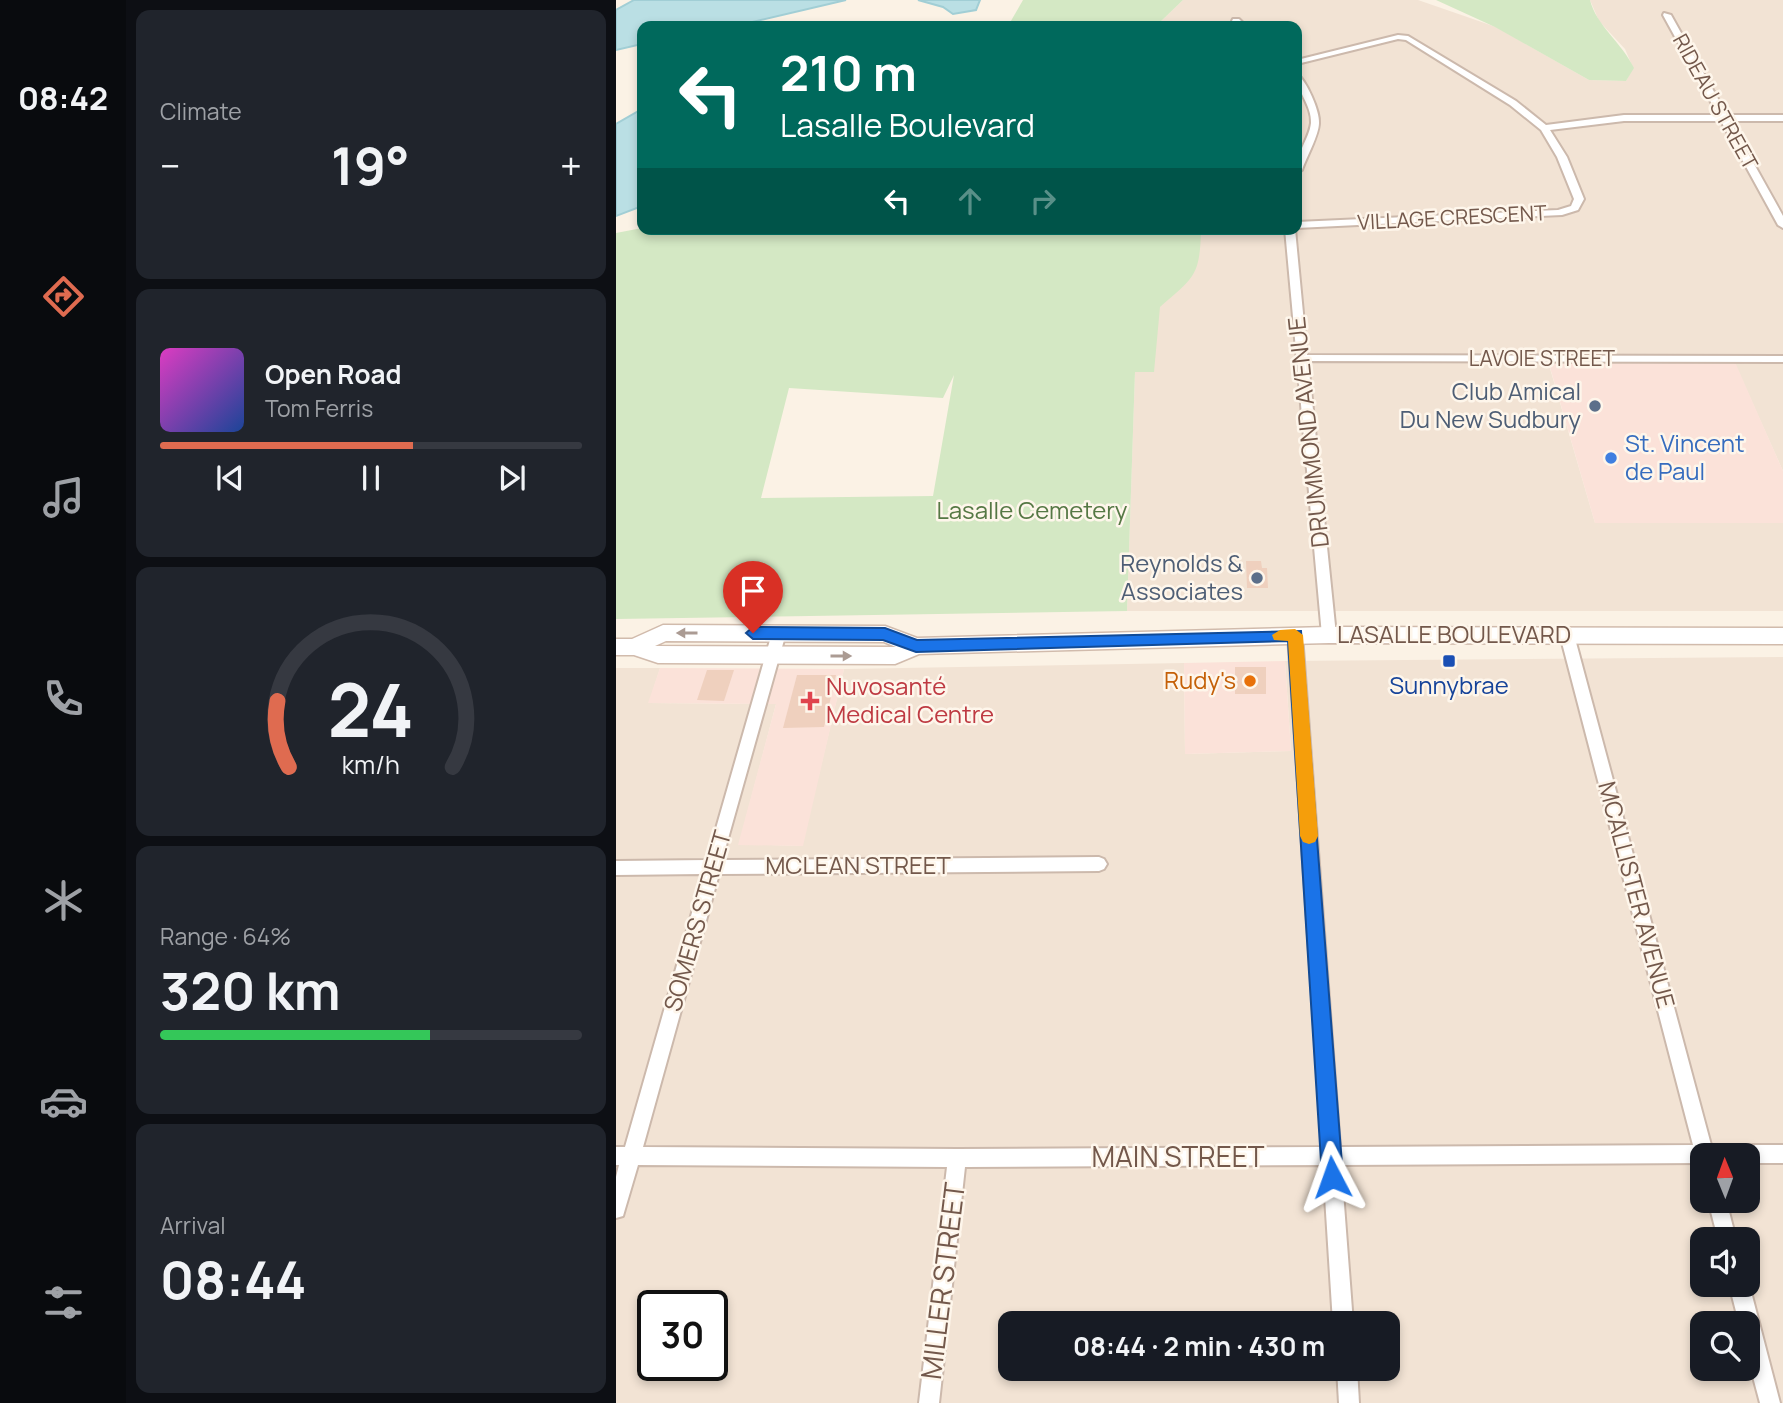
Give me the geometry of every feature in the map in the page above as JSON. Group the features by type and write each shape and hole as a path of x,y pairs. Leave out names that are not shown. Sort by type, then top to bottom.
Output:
{"main road":[{"name":"LASALLE BOULEVARD","path":"626,647 663,633 885,634 916,646 1295,635 1783,636"},
{"name":"LASALLE BOULEVARD","path":"626,647 658,655 895,656 916,646"}],"street":[{"name":"RIDEAU STREET","path":"1667,15 1783,225"},
{"name":"VILLAGE CRESCENT","path":"1302,61 1398,37 1408,38 1513,103 1544,128 1562,157 1579,200 1575,208 1559,213 1302,225"},
{"path":"1302,86 1310,101 1315,123 1302,157"},
{"path":"1544,128 1625,118 1783,118"},
{"name":"DRUMMOND AVENUE","path":"1291,235 1329,635"},
{"name":"LAVOIE STREET","path":"1301,358 1783,359"},
{"name":"SOMERS STREET","path":"616,1209 623,1157 713,867 779,633"},
{"path":"1295,635 1342,1311"},
{"name":"MCALLISTER AVENUE","path":"1567,635 1702,1143"},
{"name":"MCLEAN STREET","path":"616,868 1099,864"},
{"name":"MAIN STREET","path":"1760,1154 1783,1154"},
{"name":"MAIN STREET","path":"623,1157 1690,1155"},
{"name":"MILLER STREET","path":"929,1403 957,1158"},
{"path":"1742,1297 1770,1403"},
{"path":"1348,1381 1349,1403"}],"shaded area":[{"path":"1183,0 1418,0 1496,27 1589,80 1626,81 1633,68 1625,49 1599,21 1590,0 1783,0 1783,471 1734,362 1549,365 1595,523 1783,523 1783,611 1127,611 1135,372 1146,235 1302,235 1302,21 1161,21"},
{"path":"1735,362 1783,471 1783,523 1595,523 1549,364"},
{"path":"1783,657 1783,1403 616,1403 616,668 660,668 649,703 776,704 739,844 802,846 844,669 1184,663 1185,754 1291,751 1285,661"},
{"path":"1285,661 1291,751 1185,754 1184,663"},
{"path":"660,668 844,669 803,846 738,845 776,704 648,703"}],"green space":[{"path":"1023,0 1183,0 1161,21 1011,21"},
{"path":"1436,0 1590,0 1603,26 1634,68 1626,81 1589,80 1495,27"},
{"name":"Lasalle Cemetery","path":"637,229 637,235 1201,235 1199,257 1193,275 1160,307 1154,372 1135,372 1127,611 616,619 616,233","holes":["954,375 933,496 761,498 789,388 943,398"]}],"water":[{"path":"634,0 846,0 756,21 637,21 637,45 616,50 616,10"},
{"path":"918,0 980,0 976,10 953,14 943,7"},
{"path":"637,112 637,208 616,216 616,124"}],"building":[{"name":"Reynolds & Associates","path":"1246,561 1261,561 1262,568 1267,568 1268,588 1247,588"},
{"name":"Rudy's","path":"1235,667 1266,667 1266,694 1235,694"},
{"path":"707,670 734,670 724,701 697,700"},
{"name":"Nuvosanté Medical Centre","path":"797,675 836,675 824,727 783,728"}],"slow traffic":[{"path":"1280,635 1295,635 1309,836"}],"place":[{"name":"Club Amical Du New Sudbury","path":"1595,406"},
{"name":"St. Vincent de Paul","path":"1611,458"},
{"name":"Reynolds & Associates","path":"1257,578"},
{"name":"Sunnybrae","path":"1449,661"},
{"name":"Rudy's","path":"1250,681"},
{"name":"Nuvosanté Medical Centre","path":"810,701"}],"route":[{"path":"753,633 885,634 916,646 1295,635 1332,1177"}]}
